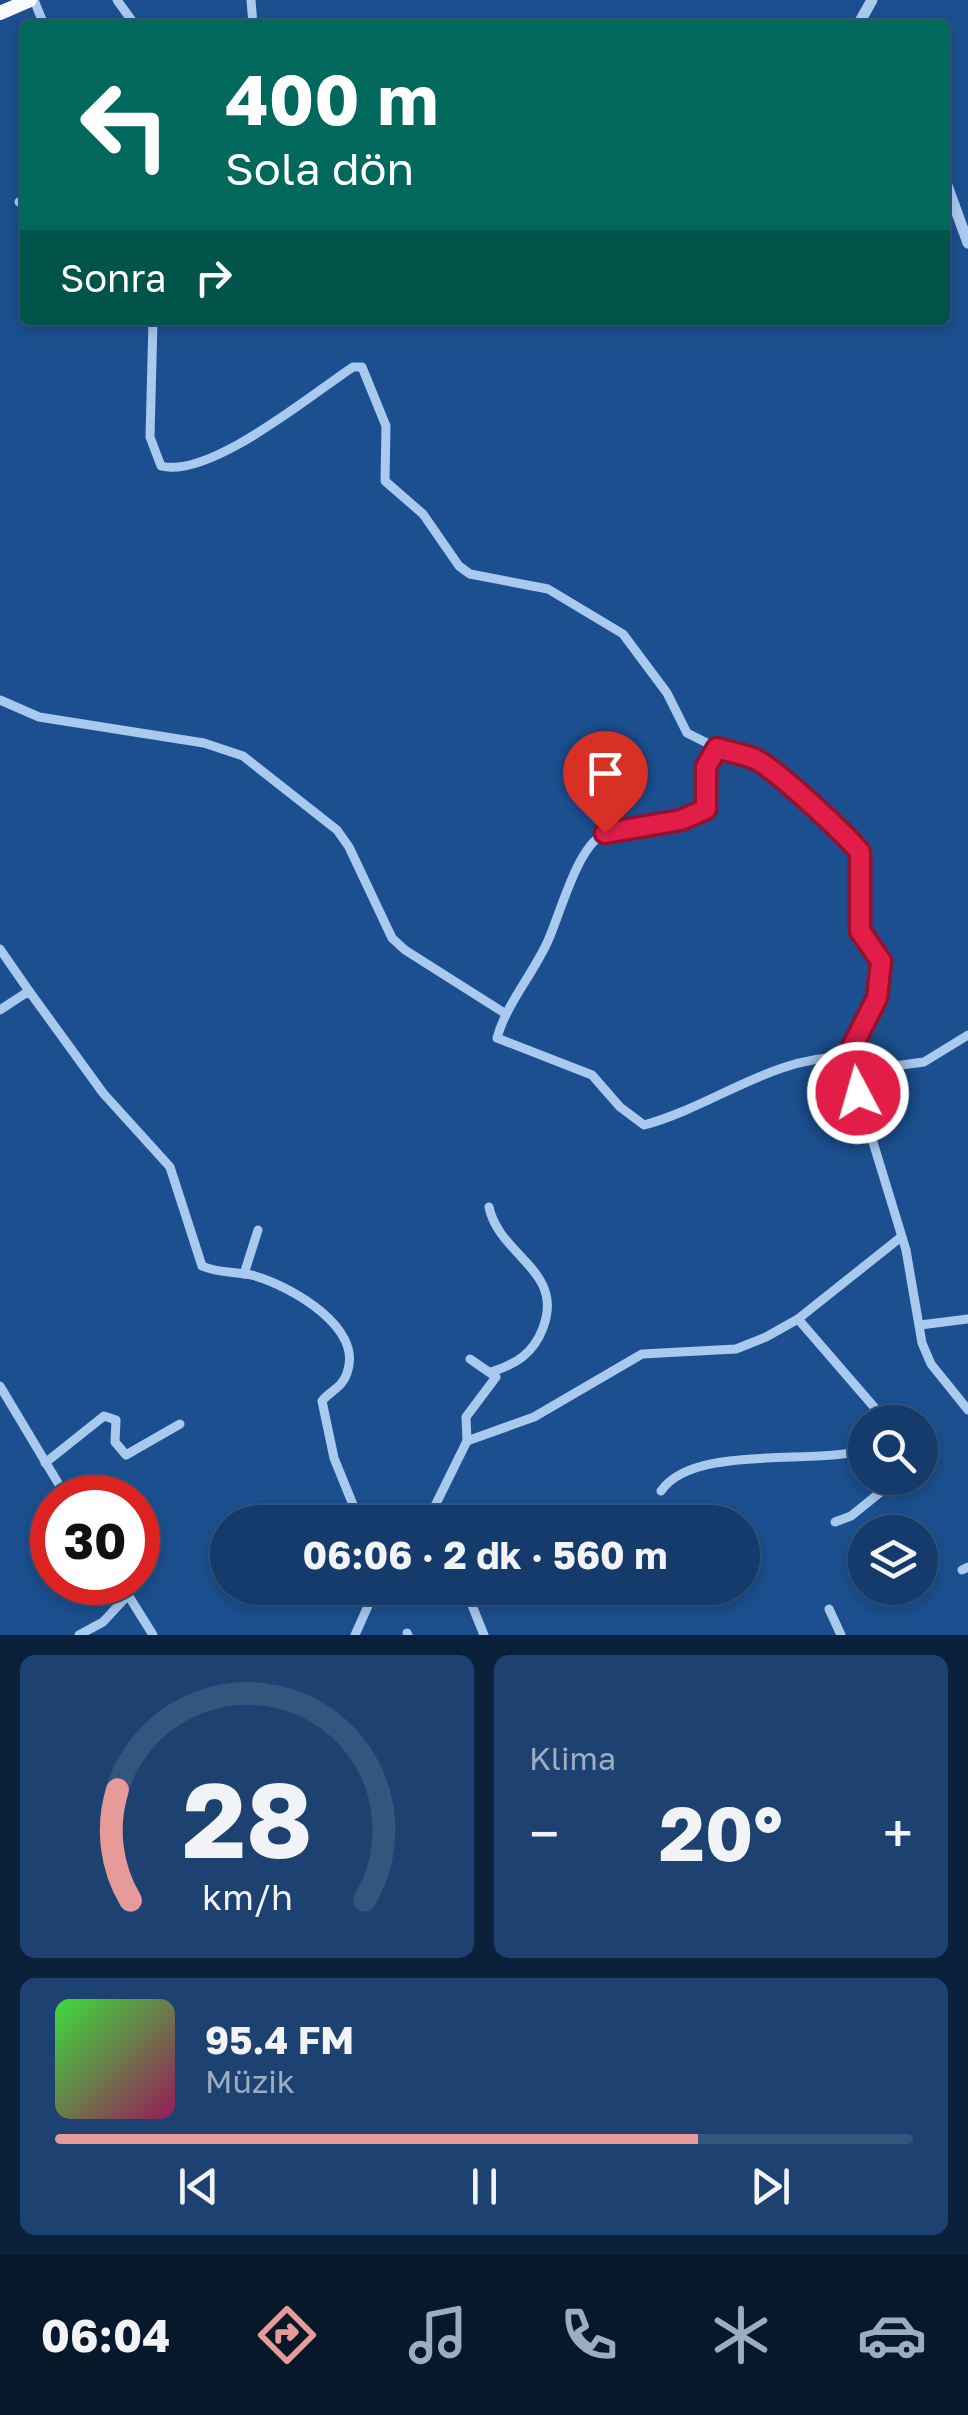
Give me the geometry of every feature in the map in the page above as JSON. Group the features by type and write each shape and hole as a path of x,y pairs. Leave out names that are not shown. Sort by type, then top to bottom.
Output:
{"highway":[{"path":"0,13 32,0"}],"street":[{"path":"950,192 967,235"},
{"path":"153,325 150,437 161,466 183,467 224,452 353,366 362,367 386,426 385,481 422,514 459,566 470,574 548,589 601,618 622,634 652,673 687,733 717,748 753,758 776,773 860,852 860,931 881,961 881,977 877,998 847,1057 901,1237 931,1364 968,1410"},
{"path":"0,700 39,717 204,743 243,756 337,830 350,847 392,938 506,1014"},
{"path":"717,748 706,767 706,809 681,820 622,826 592,842 546,944 506,1014 497,1038 592,1076 620,1107 644,1125 772,1073 847,1057 894,1066 924,1062 968,1035"},
{"path":"0,949 104,1093 170,1167 202,1266 280,1285 314,1304 346,1345 348,1373 322,1402 334,1458 353,1505"},
{"path":"0,1010 29,990"},
{"path":"489,1207 506,1239 543,1279 548,1300 544,1326 528,1354 492,1372"},
{"path":"244,1274 258,1230"},
{"path":"467,1442 534,1417 642,1354 736,1349 798,1319 901,1237"},
{"path":"798,1319 872,1405"},
{"path":"920,1325 968,1319"},
{"path":"436,1505 467,1442 466,1417 496,1377 470,1359"},
{"path":"0,1386 4,1405 52,1475"},
{"path":"45,1463 104,1416 116,1420 115,1442 126,1454 180,1424"},
{"path":"661,1491 684,1475 743,1456 813,1459 848,1453"},
{"path":"835,1522 851,1516 877,1495"},
{"path":"79,1635 103,1622 119,1605"},
{"path":"134,1605 153,1635"},
{"path":"355,1635 368,1605"},
{"path":"472,1605 484,1635"},
{"path":"829,1609 840,1635"}],"route":[{"path":"605,833 622,826 681,820 706,809 706,767 708,757 717,748 753,758 776,773 847,837 860,852 860,931 881,961 877,998 847,1057 858,1093"}]}
